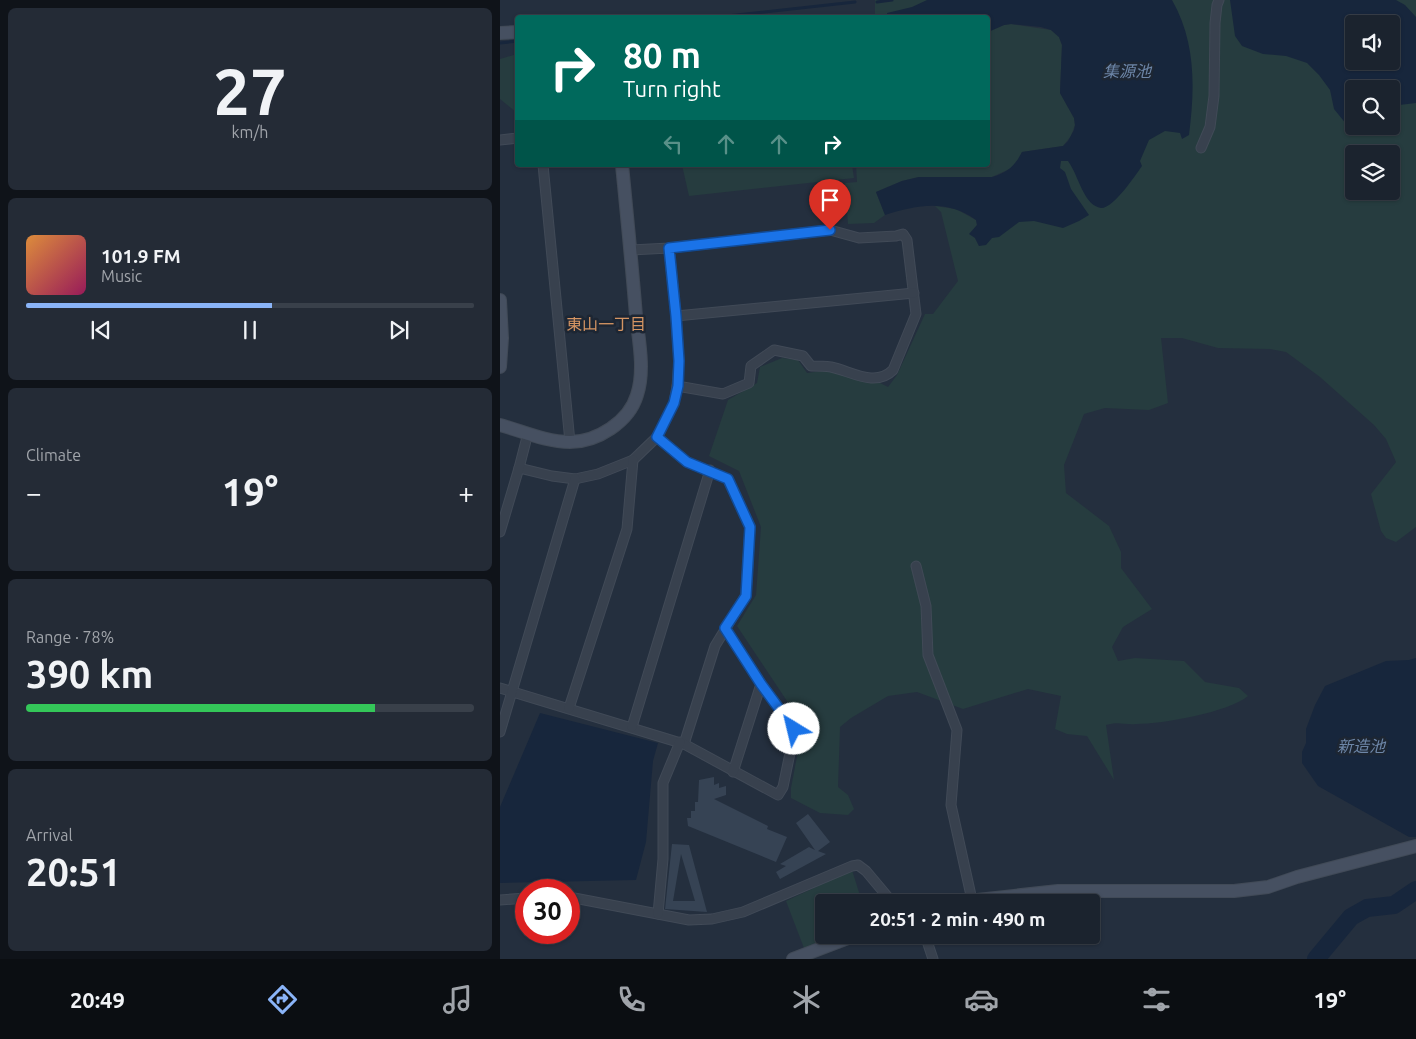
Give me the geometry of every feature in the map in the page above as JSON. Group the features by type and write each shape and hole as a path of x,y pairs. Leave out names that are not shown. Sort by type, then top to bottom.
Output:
{"street":[{"path":"1201,148 1210,127 1214,96 1215,23 1219,0"},
{"path":"500,33 515,32"},
{"path":"500,140 515,138"},
{"path":"543,167 570,442"},
{"path":"500,425 549,440 586,441 606,433 625,414 637,396 640,361 622,167"},
{"path":"631,250 669,248 830,230 859,238 903,234 907,240 916,314 893,370 888,375 862,378 830,366 811,366 804,356 774,350 751,366 749,383 723,394 678,386"},
{"path":"519,468 575,479 598,474 633,460 657,437 674,403 678,386 679,361 669,248"},
{"path":"676,316 914,293"},
{"path":"500,300 502,338 500,367"},
{"path":"500,532 528,433"},
{"path":"657,437 687,462 728,479 750,527 746,596 725,628 710,661 682,743 663,783 663,859 658,914"},
{"path":"569,708 627,529 633,460"},
{"path":"632,727 710,470"},
{"path":"500,732 575,479"},
{"path":"916,566 926,606 928,654 957,730 951,804 971,894"},
{"path":"500,688 682,743 778,795 783,787 794,729 761,684 725,628"},
{"path":"734,772 761,684"},
{"path":"1029,894 1058,891 1234,891 1268,887 1297,877 1416,846"},
{"path":"580,899 689,920 704,920 743,912 858,865 866,871 885,894"},
{"path":"500,900 515,899"},
{"path":"793,959 832,944"},
{"path":"928,944 932,959"}],"green space":[{"path":"875,0 987,0 938,15 875,15"},
{"path":"1027,0 1416,0 1416,527 1396,542 1386,538 1381,531 1371,494 1396,462 1386,439 1374,425 1320,377 1286,352 1270,349 1218,348 1182,338 1161,338 1168,403 1149,410 1105,408 1084,414 1064,465 1066,493 1109,526 1121,552 1121,568 1152,609 1123,627 1112,647 1118,661 1135,658 1184,661 1205,682 1239,688 1248,696 1226,707 1195,716 1148,723 1114,723 1106,725 1114,780 1087,736 1067,734 1055,729 1061,696 1028,689 963,709 917,692 888,696 851,718 840,727 838,787 848,795 854,809 848,815 820,813 791,798 791,788 803,725 737,626 756,595 761,527 739,471 709,456 728,400 757,383 760,367 782,358 798,360 807,373 830,370 869,382 880,383 888,387 897,375 925,314 933,314 958,281 941,212 935,206 956,209 976,220 975,238 979,246 1083,134 1095,77"},
{"path":"1011,24 1051,30 1059,37 1062,45 1060,93 1074,118 1075,125 1071,136 1063,146 1022,152 1014,167 992,177 919,177 902,181 876,192 885,215 874,223 848,224 845,183 857,182 856,167 990,167 990,31"},
{"path":"515,55 515,111 500,99 500,59"},
{"path":"682,167 852,167 854,178 689,196"},
{"path":"852,870 860,894 815,894 815,943 804,948 786,901"}],"water":[{"name":"集源池","path":"927,0 1172,0 1186,32 1190,49 1193,83 1189,135 1182,139 1180,133 1165,131 1149,140 1140,161 1142,166 1139,171 1117,198 1106,207 1098,207 1087,198 1068,161 1061,161 1060,168 1065,172 1071,189 1089,215 1063,228 1034,221 1019,222 999,237 992,238 986,245 979,246 975,238 969,234 977,225 976,220 954,209 932,206 920,207 885,215 876,192 902,181 919,177 992,177 1010,168 1022,152 1063,146 1068,141 1075,125 1074,118 1060,93 1062,45 1059,37 1051,30 1011,24 990,31 990,15 887,15 887,13 912,7"},
{"path":"1230,0 1396,0 1405,5 1416,17 1416,103 1400,105 1400,80 1345,80 1345,123 1334,109 1330,90 1307,63 1286,56 1263,54 1242,46 1235,36"},
{"name":"新造池","path":"1416,658 1416,837 1409,837 1318,786 1302,763 1302,752 1306,743 1306,729 1325,686 1386,661"},
{"path":"540,713 658,743 653,761 646,842 636,880 580,881 580,879 515,879 515,883 500,883 500,807"}],"building":[{"path":"714,777 714,785 719,783 719,788 726,786 726,795 714,799 768,826 767,829 787,837 776,862 688,826 687,818 691,818 691,811 695,811 695,802 698,802 699,780"},
{"path":"808,814 830,842 818,851 826,854 780,879 776,872 786,866 780,864 809,847 815,850 796,823"},
{"path":"672,844 689,845 707,912 665,909","holes":["681,854 695,901 673,901"]}],"waterway":[{"path":"877,2 892,0"},
{"path":"736,15 855,2"},
{"path":"500,43 515,41"},
{"path":"1316,959 1351,917 1367,908 1394,905 1416,890"}],"district":[{"name":"東山一丁目","path":"606,324"}],"route":[{"path":"794,729 761,684 725,628 746,596 750,527 728,479 687,462 657,437 674,403 678,386 679,361 669,248 830,230"}]}
